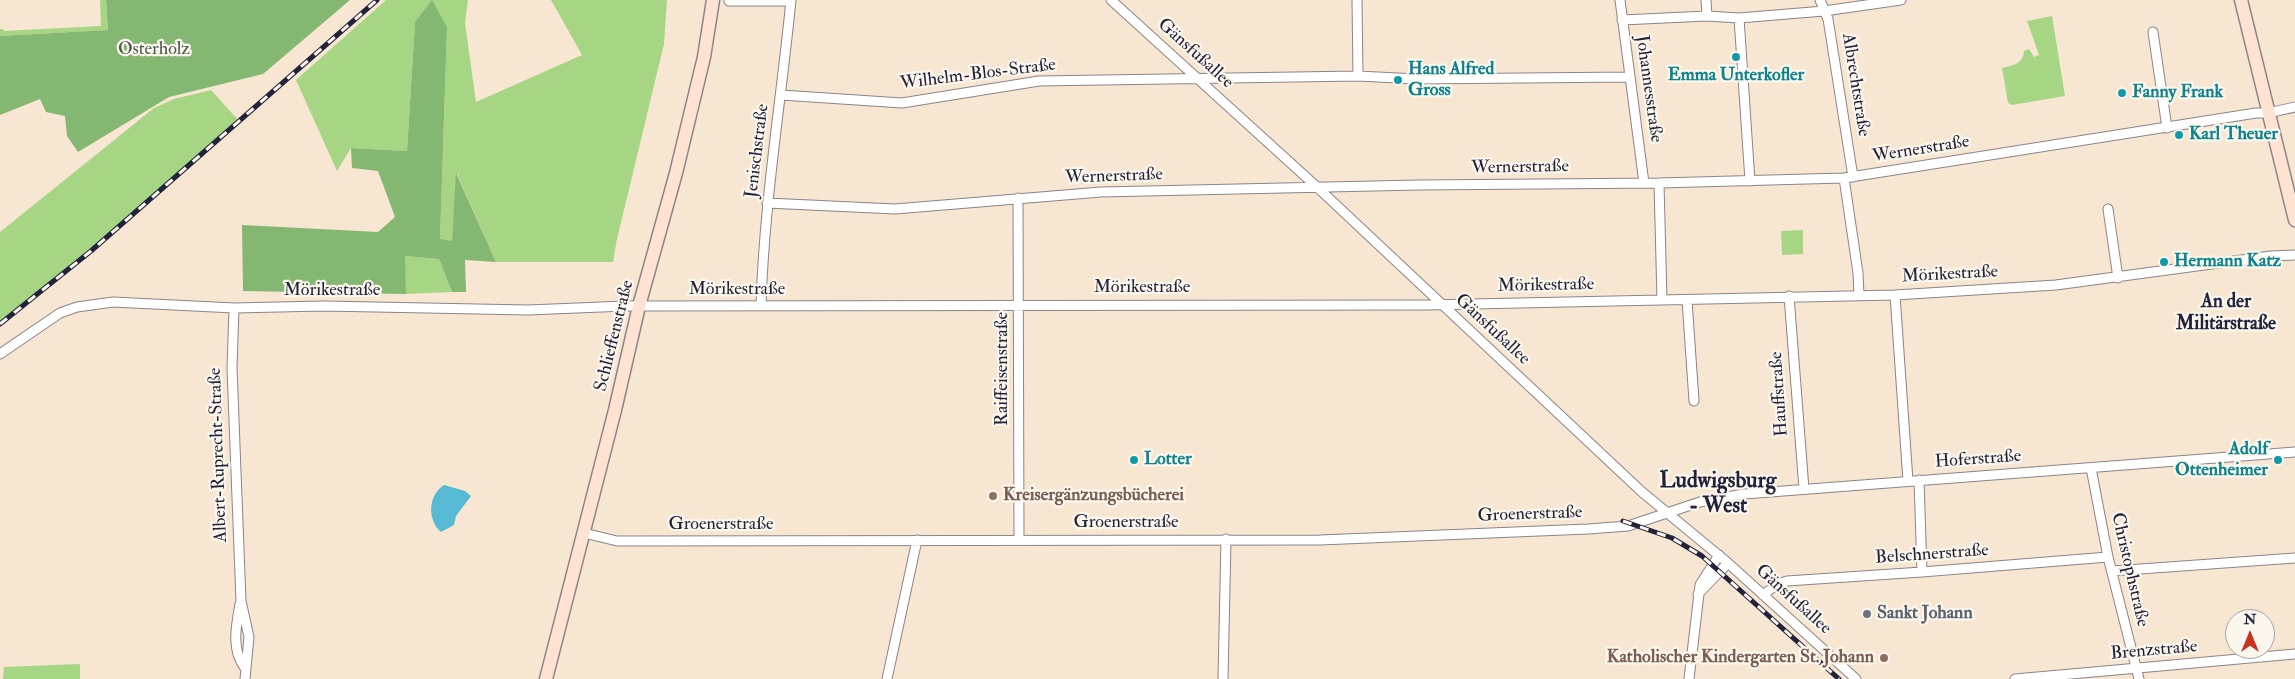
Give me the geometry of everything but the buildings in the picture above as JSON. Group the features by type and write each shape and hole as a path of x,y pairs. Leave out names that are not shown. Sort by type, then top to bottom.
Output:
{"street":[{"name":"Schlieffenstraße","path":"546,679 584,533 639,306 676,173 704,57 713,0"},
{"name":"Gänsfußallee","path":"1111,0 1317,187 1666,513 1719,555 1856,679"},
{"path":"1356,0 1358,76"},
{"name":"Johannesstraße","path":"1620,0 1644,183"},
{"path":"1706,0 1707,16"},
{"name":"Albrechtstraße","path":"1820,0 1828,19 1839,88 1859,295"},
{"path":"1622,20 1707,16 1739,18 1824,11 1901,0"},
{"path":"2241,0 2295,220"},
{"path":"729,1 791,1"},
{"name":"Jenischstraße","path":"761,306 763,244 767,203 791,1"},
{"path":"1739,18 1750,181"},
{"path":"2153,32 2167,128"},
{"name":"Wilhelm-Blos-Straße","path":"781,94 902,102 1039,81 1358,76 1417,79 1630,77"},
{"name":"Wernerstraße","path":"767,203 895,209 1101,192 1317,187 1659,183 1848,177 2259,112 2268,113 2295,107"},
{"path":"1659,183 1662,300"},
{"name":"Raiffeisenstraße","path":"1018,198 1020,304 1018,539"},
{"path":"2108,209 2118,278"},
{"name":"Mörikestraße","path":"0,354 60,313 77,307 113,302 234,308 324,306 528,310 639,306 1441,304 1687,300 1789,296 1895,295 2056,285 2270,256 2295,255"},
{"path":"1895,295 1908,481"},
{"name":"Hauffstraße","path":"1789,296 1804,489"},
{"path":"1687,300 1694,401"},
{"name":"Albert-Ruprecht-Straße","path":"234,308 232,368 241,601 236,643 237,655 245,668 246,679"},
{"name":"Hoferstraße","path":"1666,513 1700,502 1804,489 2295,452"},
{"name":"Christophstraße","path":"2091,468 2108,556 2138,679"},
{"path":"1919,480 1922,572"},
{"name":"Groenerstraße","path":"584,533 617,541 1320,540 1628,526 1666,513"},
{"path":"1224,679 1226,539"},
{"path":"887,679 917,540"},
{"path":"1689,679 1700,585 1719,555"},
{"name":"Belschnerstraße","path":"1763,595 1776,585 1787,581 1922,572 2108,556"},
{"path":"2112,571 2295,558"},
{"path":"1698,594 1728,563"},
{"name":"Brenzstraße","path":"2015,679 2295,654"}],"green space":[{"path":"100,0 106,0 108,30 0,36 0,29 4,31 101,26"},
{"name":"Osterholz","path":"106,0 350,0 263,74 169,97 78,152 67,136 65,116 46,112 40,99 0,115 0,36 108,30"},
{"path":"386,0 468,0 465,23 476,102 582,55 551,0 667,0 664,44 613,262 496,262 457,174 452,241 440,240 447,27 415,22 407,151 351,148 337,171 296,80"},
{"path":"432,0 447,27 440,239 452,241 456,173 496,262 465,260 466,292 452,292 439,259 405,256 406,294 243,291 242,225 378,232 395,217 378,171 352,168 351,148 407,151 415,22"},
{"path":"2052,16 2065,96 2012,105 2008,103 2002,68 2020,61 2024,51 2029,49 2034,57 2039,55 2027,21"},
{"path":"211,90 239,121 91,251 0,324 0,232 154,108 174,99"},
{"path":"1803,230 1803,254 1782,255 1781,231"},
{"path":"404,256 439,259 452,292 406,294"},
{"path":"80,664 80,679 3,679 4,667"}],"water":[{"path":"444,485 465,491 471,496 456,516 454,525 441,532 433,521 431,508 435,495"}],"railway":[{"path":"0,324 91,251 377,0"},
{"path":"1623,521 1672,538 1702,556 1839,679"}],"place":[{"name":"Emma Unterkofler","path":"1736,57"},
{"name":"Hans Alfred Gross","path":"1398,80"},
{"name":"Fanny Frank","path":"2122,93"},
{"name":"Karl Theuer","path":"2179,135"},
{"name":"Hermann Katz","path":"2164,262"},
{"name":"Lotter","path":"1134,460"},
{"name":"Adolf Ottenheimer","path":"2278,460"},
{"name":"Kreisergänzungsbücherei","path":"993,496"},
{"name":"Sankt Johann","path":"1867,614"},
{"name":"Katholischer Kindergarten St. Johann","path":"1884,658"}],"district":[{"name":"An der Militärstraße","path":"2226,314"},
{"name":"Ludwigsburg - West","path":"1718,494"}]}
